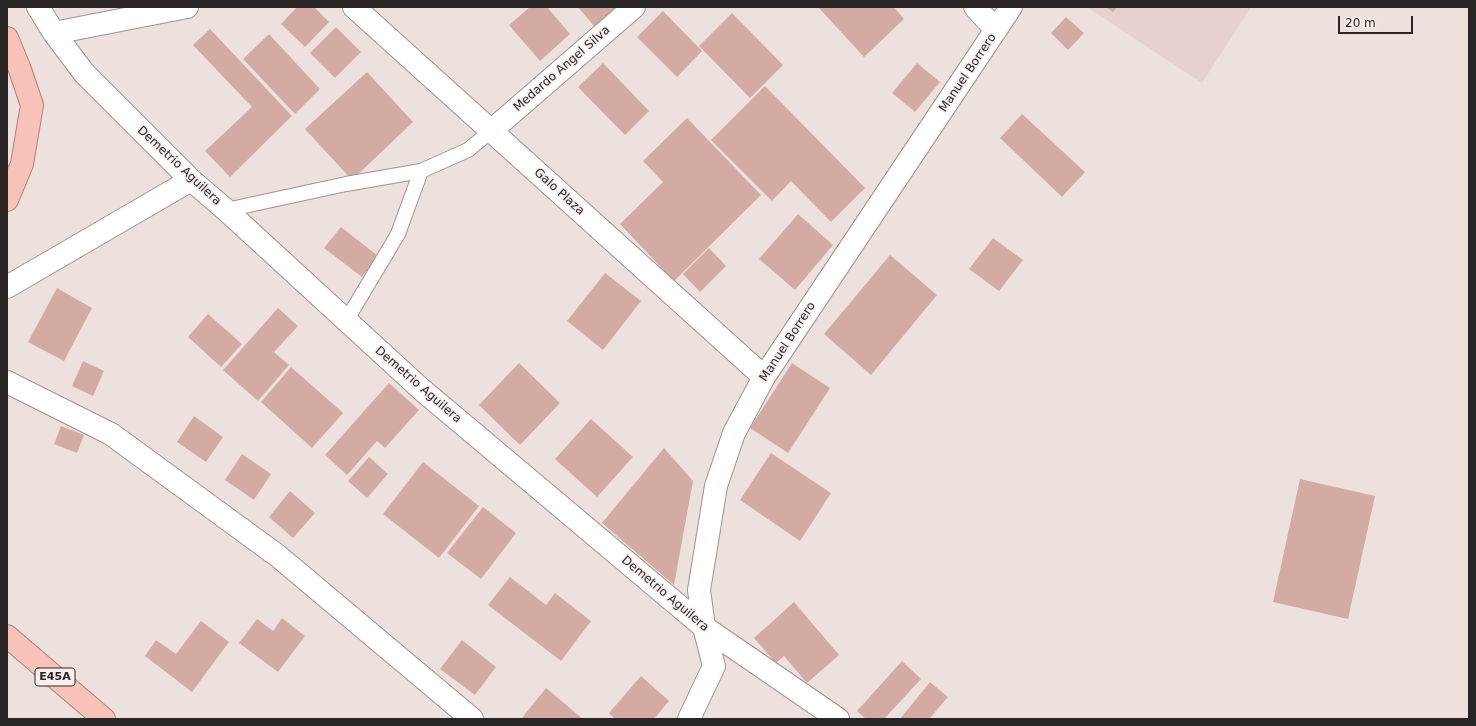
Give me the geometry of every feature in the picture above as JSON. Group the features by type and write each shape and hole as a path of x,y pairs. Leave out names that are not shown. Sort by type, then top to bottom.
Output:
{"highway":[{"path":"7,38 32,105 22,164 7,200"},
{"name":"E45A","path":"7,636 104,719"}],"street":[{"name":"Demetrio Aguilera","path":"38,7 54,33 84,73 191,180 226,210 420,389 704,627 838,719"},
{"path":"54,33 187,7"},
{"name":"Galo Plaza","path":"354,7 764,377"},
{"name":"Medardo Angel Silva","path":"491,131 634,7"},
{"path":"975,7 996,30"},
{"name":"Manuel Borrero","path":"690,719 714,666 704,627 699,590 716,486 734,433 764,377 1011,7"},
{"path":"7,287 191,180"},
{"path":"7,382 111,434 278,556 472,719"}],"lane":[{"path":"226,210 346,184 421,171 468,150 491,131"},
{"path":"346,321 398,234 421,171"}],"shaded area":[{"path":"1087,7 1251,7 1202,83"}],"building":[{"path":"297,7 314,7 329,22 305,47 281,24"},
{"path":"530,7 547,7 570,34 540,61 509,25"},
{"path":"578,7 618,7 595,27"},
{"path":"894,7 904,19 864,57 819,8"},
{"path":"1106,7 1117,7 1113,12"},
{"path":"663,11 702,51 677,77 637,37"},
{"path":"732,13 783,65 750,98 699,46"},
{"path":"1066,17 1084,33 1068,50 1051,33"},
{"path":"336,27 361,52 335,78 310,53"},
{"path":"210,29 292,116 230,177 205,151 252,107 193,45"},
{"path":"269,34 320,89 295,114 243,59"},
{"path":"603,63 649,111 625,135 578,87"},
{"path":"917,63 940,82 915,112 892,93"},
{"path":"367,72 413,122 352,180 305,129"},
{"path":"765,86 865,188 831,222 791,181 772,201 711,140"},
{"path":"1022,114 1085,172 1062,197 1000,138"},
{"path":"687,118 761,195 674,281 620,224 663,182 643,161"},
{"path":"798,214 833,245 795,290 759,259"},
{"path":"341,227 378,256 362,277 324,248"},
{"path":"993,238 1023,260 999,291 969,269"},
{"path":"709,248 726,266 700,292 683,274"},
{"path":"890,255 937,295 871,375 824,334"},
{"path":"605,273 641,301 603,350 567,321"},
{"path":"57,288 92,308 64,361 28,342"},
{"path":"278,308 298,326 274,352 289,365 258,401 223,370"},
{"path":"208,314 242,344 221,367 188,337"},
{"path":"83,361 104,371 93,396 72,386"},
{"path":"519,363 560,403 520,445 479,405"},
{"path":"792,363 830,388 788,453 750,428"},
{"path":"291,367 343,413 312,448 261,402"},
{"path":"389,383 419,410 385,448 377,441 347,475 325,455"},
{"path":"194,416 223,437 206,462 177,442"},
{"path":"591,419 633,457 597,497 555,459"},
{"path":"61,426 84,435 77,453 54,444"},
{"path":"664,448 693,481 674,585 602,523"},
{"path":"771,453 831,493 800,541 740,500"},
{"path":"242,454 271,474 254,500 225,480"},
{"path":"369,457 388,474 367,498 348,481"},
{"path":"423,462 479,506 439,558 383,514"},
{"path":"1300,479 1375,496 1348,619 1273,602"},
{"path":"290,491 315,513 293,538 269,517"},
{"path":"483,507 516,533 481,579 447,553"},
{"path":"510,577 546,605 555,593 591,621 561,661 488,605"},
{"path":"794,602 839,655 807,683 784,656 776,663 754,638"},
{"path":"282,618 305,636 278,672 239,643 257,619 273,631"},
{"path":"201,621 229,642 192,692 145,656 156,640 176,654"},
{"path":"462,640 496,667 475,695 440,669"},
{"path":"902,661 921,679 884,719 866,719 857,711"},
{"path":"641,676 669,701 654,719 615,719 609,713"},
{"path":"930,682 948,697 929,719 900,719"},
{"path":"546,688 583,719 521,719"}]}
